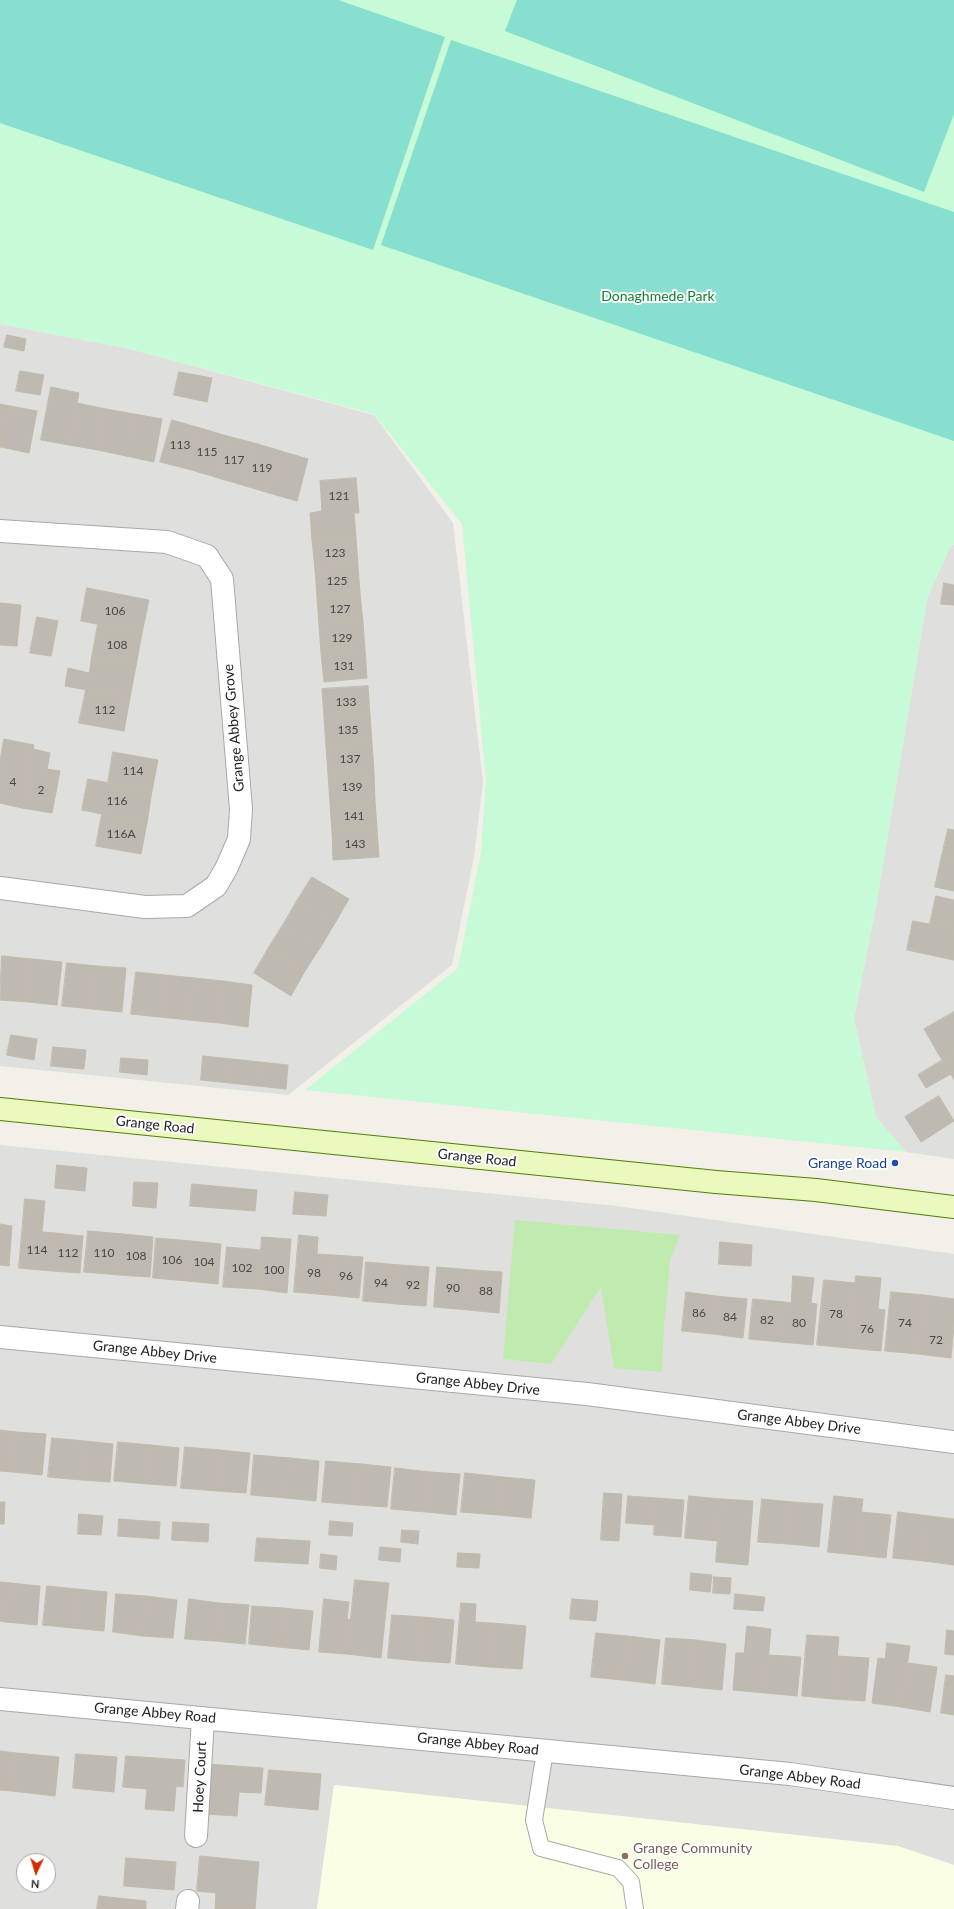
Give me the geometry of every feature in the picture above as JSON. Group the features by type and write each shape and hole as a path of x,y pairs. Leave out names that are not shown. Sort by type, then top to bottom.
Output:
{"main road":[{"name":"Grange Road","path":"0,1109 716,1182 816,1190 954,1207"}],"street":[{"name":"Grange Abbey Grove","path":"0,531 167,542 207,556 222,579 241,809 238,839 227,867 216,886 187,906 145,907 0,888"},
{"name":"Grange Abbey Drive","path":"0,1337 587,1394 954,1442"},
{"name":"Grange Abbey Road","path":"0,1699 790,1774 954,1798"},
{"name":"Hoey Court","path":"196,1836 203,1718"}],"lane":[{"path":"545,1751 534,1820 541,1848 618,1868 631,1882 635,1909"}],"shaded area":[{"path":"0,324 130,349 374,415 453,523 483,782 474,857 452,965 288,1095 0,1066"},
{"path":"954,544 954,1159 906,1152 876,1117 854,1019 877,900 927,599 949,549"},
{"path":"0,1145 617,1206 954,1254 954,1865 897,1846 334,1785 317,1909 0,1909"},
{"name":"Grange Community College","path":"334,1785 898,1846 954,1865 954,1909 317,1909"}],"green space":[{"name":"Donaghmede Park","path":"0,0 954,0 954,544 949,549 927,599 877,900 854,1019 876,1117 906,1152 305,1090 458,968 481,852 486,780 462,524 374,414 130,349 0,324"},
{"path":"0,0 338,0 445,37 373,250 0,123"},
{"path":"517,0 954,0 954,114 924,192 505,31"},
{"path":"451,40 954,212 954,441 381,245"},
{"path":"515,1220 680,1235 670,1261 664,1327 662,1372 614,1368 601,1287 551,1364 503,1359"}],"building":[{"path":"7,335 26,339 24,351 4,347"},
{"path":"20,371 44,375 40,395 16,391"},
{"path":"179,372 212,378 207,402 174,395"},
{"path":"51,387 79,393 69,445 41,440"},
{"path":"77,403 106,409 98,450 69,445"},
{"path":"0,404 10,406 1,447 0,447"},
{"path":"10,406 37,411 29,453 1,447"},
{"path":"106,409 134,414 126,456 98,450"},
{"path":"134,414 162,419 154,462 126,456"},
{"path":"172,420 200,428 188,469 160,462"},
{"path":"200,428 227,436 215,477 188,469"},
{"path":"227,436 254,443 242,485 215,477"},
{"path":"254,443 281,451 269,493 242,485"},
{"path":"281,451 308,459 297,501 269,493"},
{"path":"356,478 359,513 354,513 356,537 312,540 310,513 322,511 320,481"},
{"path":"356,537 358,566 315,569 312,540"},
{"path":"358,566 360,593 317,597 315,569"},
{"path":"944,583 954,585 954,605 941,604"},
{"path":"87,588 149,600 142,633 81,621"},
{"path":"360,593 363,622 319,625 317,597"},
{"path":"0,603 21,605 17,646 0,645"},
{"path":"37,617 58,621 51,656 30,653"},
{"path":"363,622 365,650 321,653 319,625"},
{"path":"98,624 142,633 136,666 92,657"},
{"path":"365,650 367,678 324,682 321,653"},
{"path":"92,657 136,666 130,698 65,686 68,668 89,673"},
{"path":"368,686 370,715 324,718 322,689"},
{"path":"86,690 130,698 124,731 79,723"},
{"path":"370,715 372,743 326,746 324,718"},
{"path":"4,739 34,745 22,808 0,803 0,761"},
{"path":"372,743 374,772 328,774 326,746"},
{"path":"33,749 50,753 47,769 60,771 52,813 22,808"},
{"path":"113,752 158,760 152,791 108,783"},
{"path":"374,772 375,800 330,803 328,774"},
{"path":"88,779 152,791 147,823 82,810"},
{"path":"375,800 377,829 332,832 330,803"},
{"path":"102,814 147,823 141,854 96,846"},
{"path":"377,829 379,857 333,860 332,832"},
{"path":"948,829 954,830 954,862 941,860"},
{"path":"941,860 954,862 954,891 935,887"},
{"path":"312,877 349,899 335,923 297,901"},
{"path":"936,896 954,900 954,929 930,924"},
{"path":"297,901 335,923 320,948 283,925"},
{"path":"913,921 954,929 954,960 907,950"},
{"path":"283,925 320,948 305,971 268,949"},
{"path":"268,949 305,971 291,996 254,973"},
{"path":"2,956 32,959 28,1002 0,1000"},
{"path":"32,959 62,962 57,1005 28,1002"},
{"path":"67,963 97,966 92,1009 62,1006"},
{"path":"97,966 126,968 122,1012 92,1009"},
{"path":"136,972 165,975 160,1017 131,1014"},
{"path":"165,975 194,978 189,1020 160,1017"},
{"path":"194,978 223,981 219,1023 189,1020"},
{"path":"223,981 252,985 248,1027 219,1023"},
{"path":"954,1012 954,1053 942,1060 924,1029"},
{"path":"11,1035 37,1039 34,1060 7,1055"},
{"path":"53,1047 86,1050 84,1069 51,1066"},
{"path":"954,1053 954,1080 951,1074 926,1088 918,1075"},
{"path":"203,1056 232,1059 230,1083 201,1080"},
{"path":"121,1058 148,1060 147,1075 120,1072"},
{"path":"232,1059 260,1062 258,1086 230,1083"},
{"path":"260,1062 288,1065 286,1089 258,1086"},
{"path":"939,1096 954,1121 921,1142 905,1117"},
{"path":"57,1165 87,1168 85,1191 55,1188"},
{"path":"134,1182 158,1183 156,1208 133,1206"},
{"path":"192,1184 257,1190 255,1211 190,1206"},
{"path":"295,1192 328,1195 326,1216 293,1214"},
{"path":"25,1199 45,1201 42,1232 55,1233 52,1271 19,1268"},
{"path":"0,1224 12,1226 9,1266 0,1265"},
{"path":"88,1231 123,1234 119,1275 84,1272"},
{"path":"55,1233 83,1236 80,1273 52,1271"},
{"path":"123,1234 153,1237 150,1277 119,1275"},
{"path":"299,1235 318,1237 317,1254 333,1255 329,1295 294,1292"},
{"path":"262,1237 291,1239 287,1293 258,1289"},
{"path":"156,1238 191,1241 188,1281 153,1278"},
{"path":"191,1241 221,1244 218,1284 188,1281"},
{"path":"720,1242 752,1245 751,1266 719,1264"},
{"path":"227,1247 261,1250 258,1289 223,1287"},
{"path":"333,1255 363,1257 359,1298 329,1295"},
{"path":"366,1262 400,1265 397,1304 363,1301"},
{"path":"400,1265 429,1267 426,1306 397,1304"},
{"path":"437,1267 472,1270 469,1310 434,1307"},
{"path":"472,1270 502,1272 499,1313 469,1310"},
{"path":"793,1276 814,1278 811,1303 817,1304 813,1345 781,1342 785,1302 791,1303"},
{"path":"856,1276 881,1278 878,1309 885,1310 881,1351 849,1348"},
{"path":"824,1280 855,1283 849,1348 817,1345"},
{"path":"686,1292 716,1296 713,1334 682,1331"},
{"path":"891,1292 924,1295 918,1354 885,1351"},
{"path":"924,1295 954,1299 954,1326 951,1358 918,1354"},
{"path":"716,1296 747,1299 743,1338 713,1334"},
{"path":"753,1299 785,1302 781,1342 749,1339"},
{"path":"0,1430 16,1432 13,1472 0,1471"},
{"path":"16,1432 46,1434 42,1475 13,1472"},
{"path":"52,1438 85,1441 82,1480 48,1477"},
{"path":"85,1441 113,1444 110,1482 82,1480"},
{"path":"118,1442 151,1445 148,1484 114,1481"},
{"path":"151,1445 179,1448 176,1486 148,1484"},
{"path":"185,1447 220,1450 217,1491 181,1488"},
{"path":"220,1450 250,1453 246,1493 217,1491"},
{"path":"254,1455 290,1458 286,1498 251,1495"},
{"path":"290,1458 319,1461 316,1501 286,1498"},
{"path":"326,1461 361,1464 358,1505 322,1502"},
{"path":"361,1464 391,1467 387,1507 358,1505"},
{"path":"395,1468 430,1472 426,1512 391,1509"},
{"path":"430,1472 460,1474 456,1515 426,1512"},
{"path":"465,1473 503,1477 499,1515 461,1512"},
{"path":"503,1477 535,1480 531,1518 499,1515"},
{"path":"604,1493 622,1494 619,1541 601,1540"},
{"path":"628,1496 656,1498 654,1525 626,1523"},
{"path":"689,1496 721,1499 718,1541 685,1538"},
{"path":"834,1496 863,1499 857,1555 828,1552"},
{"path":"656,1498 684,1500 681,1537 654,1535"},
{"path":"721,1499 753,1501 748,1565 716,1562"},
{"path":"762,1499 792,1502 789,1544 758,1542"},
{"path":"0,1502 5,1502 4,1524 0,1524"},
{"path":"792,1502 823,1504 819,1547 789,1544"},
{"path":"862,1512 891,1515 886,1558 857,1555"},
{"path":"898,1512 929,1516 924,1561 893,1558"},
{"path":"79,1514 103,1516 101,1535 78,1534"},
{"path":"929,1516 954,1519 954,1565 924,1561"},
{"path":"119,1519 160,1522 159,1539 118,1536"},
{"path":"330,1521 353,1523 352,1536 329,1535"},
{"path":"173,1522 209,1524 208,1542 172,1540"},
{"path":"402,1530 419,1531 418,1544 401,1542"},
{"path":"257,1538 310,1541 308,1564 255,1561"},
{"path":"380,1547 401,1549 400,1562 379,1560"},
{"path":"458,1553 480,1554 479,1568 457,1567"},
{"path":"321,1554 337,1556 336,1570 320,1568"},
{"path":"691,1573 712,1575 710,1592 690,1590"},
{"path":"714,1577 731,1578 730,1594 713,1593"},
{"path":"355,1580 389,1583 381,1658 347,1654"},
{"path":"0,1582 10,1583 6,1622 0,1621"},
{"path":"10,1583 40,1586 37,1625 6,1622"},
{"path":"47,1586 77,1589 73,1628 43,1625"},
{"path":"77,1589 107,1592 104,1631 73,1628"},
{"path":"116,1594 146,1596 143,1636 113,1632"},
{"path":"735,1594 765,1597 763,1611 734,1609"},
{"path":"146,1596 177,1600 173,1638 143,1636"},
{"path":"189,1599 219,1603 215,1641 185,1639"},
{"path":"324,1599 349,1602 347,1619 351,1620 347,1654 319,1652"},
{"path":"572,1599 598,1601 596,1621 570,1619"},
{"path":"219,1603 249,1605 245,1644 215,1641"},
{"path":"461,1603 476,1604 475,1622 492,1623 489,1667 456,1664"},
{"path":"252,1606 283,1608 279,1647 249,1644"},
{"path":"283,1608 313,1611 309,1650 279,1647"},
{"path":"392,1615 423,1617 419,1661 388,1658"},
{"path":"423,1617 454,1620 450,1663 419,1661"},
{"path":"492,1623 526,1626 522,1669 489,1667"},
{"path":"747,1626 771,1629 765,1693 733,1690 736,1653 744,1653"},
{"path":"947,1630 954,1631 954,1655 945,1654"},
{"path":"596,1633 627,1636 623,1680 591,1677"},
{"path":"807,1635 839,1637 833,1699 802,1696"},
{"path":"627,1636 660,1640 655,1684 623,1680"},
{"path":"666,1638 696,1640 692,1687 662,1684"},
{"path":"696,1640 726,1644 722,1690 692,1687"},
{"path":"887,1643 910,1646 901,1707 872,1703 878,1658 885,1659"},
{"path":"769,1655 801,1657 797,1696 765,1693"},
{"path":"837,1656 869,1658 865,1701 833,1699"},
{"path":"908,1663 937,1667 930,1712 901,1707"},
{"path":"946,1675 954,1676 954,1715 941,1713"},
{"path":"0,1751 16,1753 12,1791 0,1790"},
{"path":"16,1753 59,1757 55,1796 12,1791"},
{"path":"76,1754 117,1757 114,1792 73,1788"},
{"path":"126,1756 185,1760 183,1787 176,1786 174,1811 145,1809 147,1789 123,1787"},
{"path":"208,1764 263,1768 261,1793 239,1792 237,1816 205,1814"},
{"path":"269,1770 321,1774 318,1810 265,1805"},
{"path":"200,1856 259,1862 255,1909 215,1909 216,1893 197,1891"},
{"path":"126,1858 176,1862 174,1890 124,1886"},
{"path":"99,1896 146,1901 146,1909 97,1909"}],"place":[{"name":"Grange Road","path":"895,1163"},
{"name":"Grange Community College","path":"625,1856"}]}
